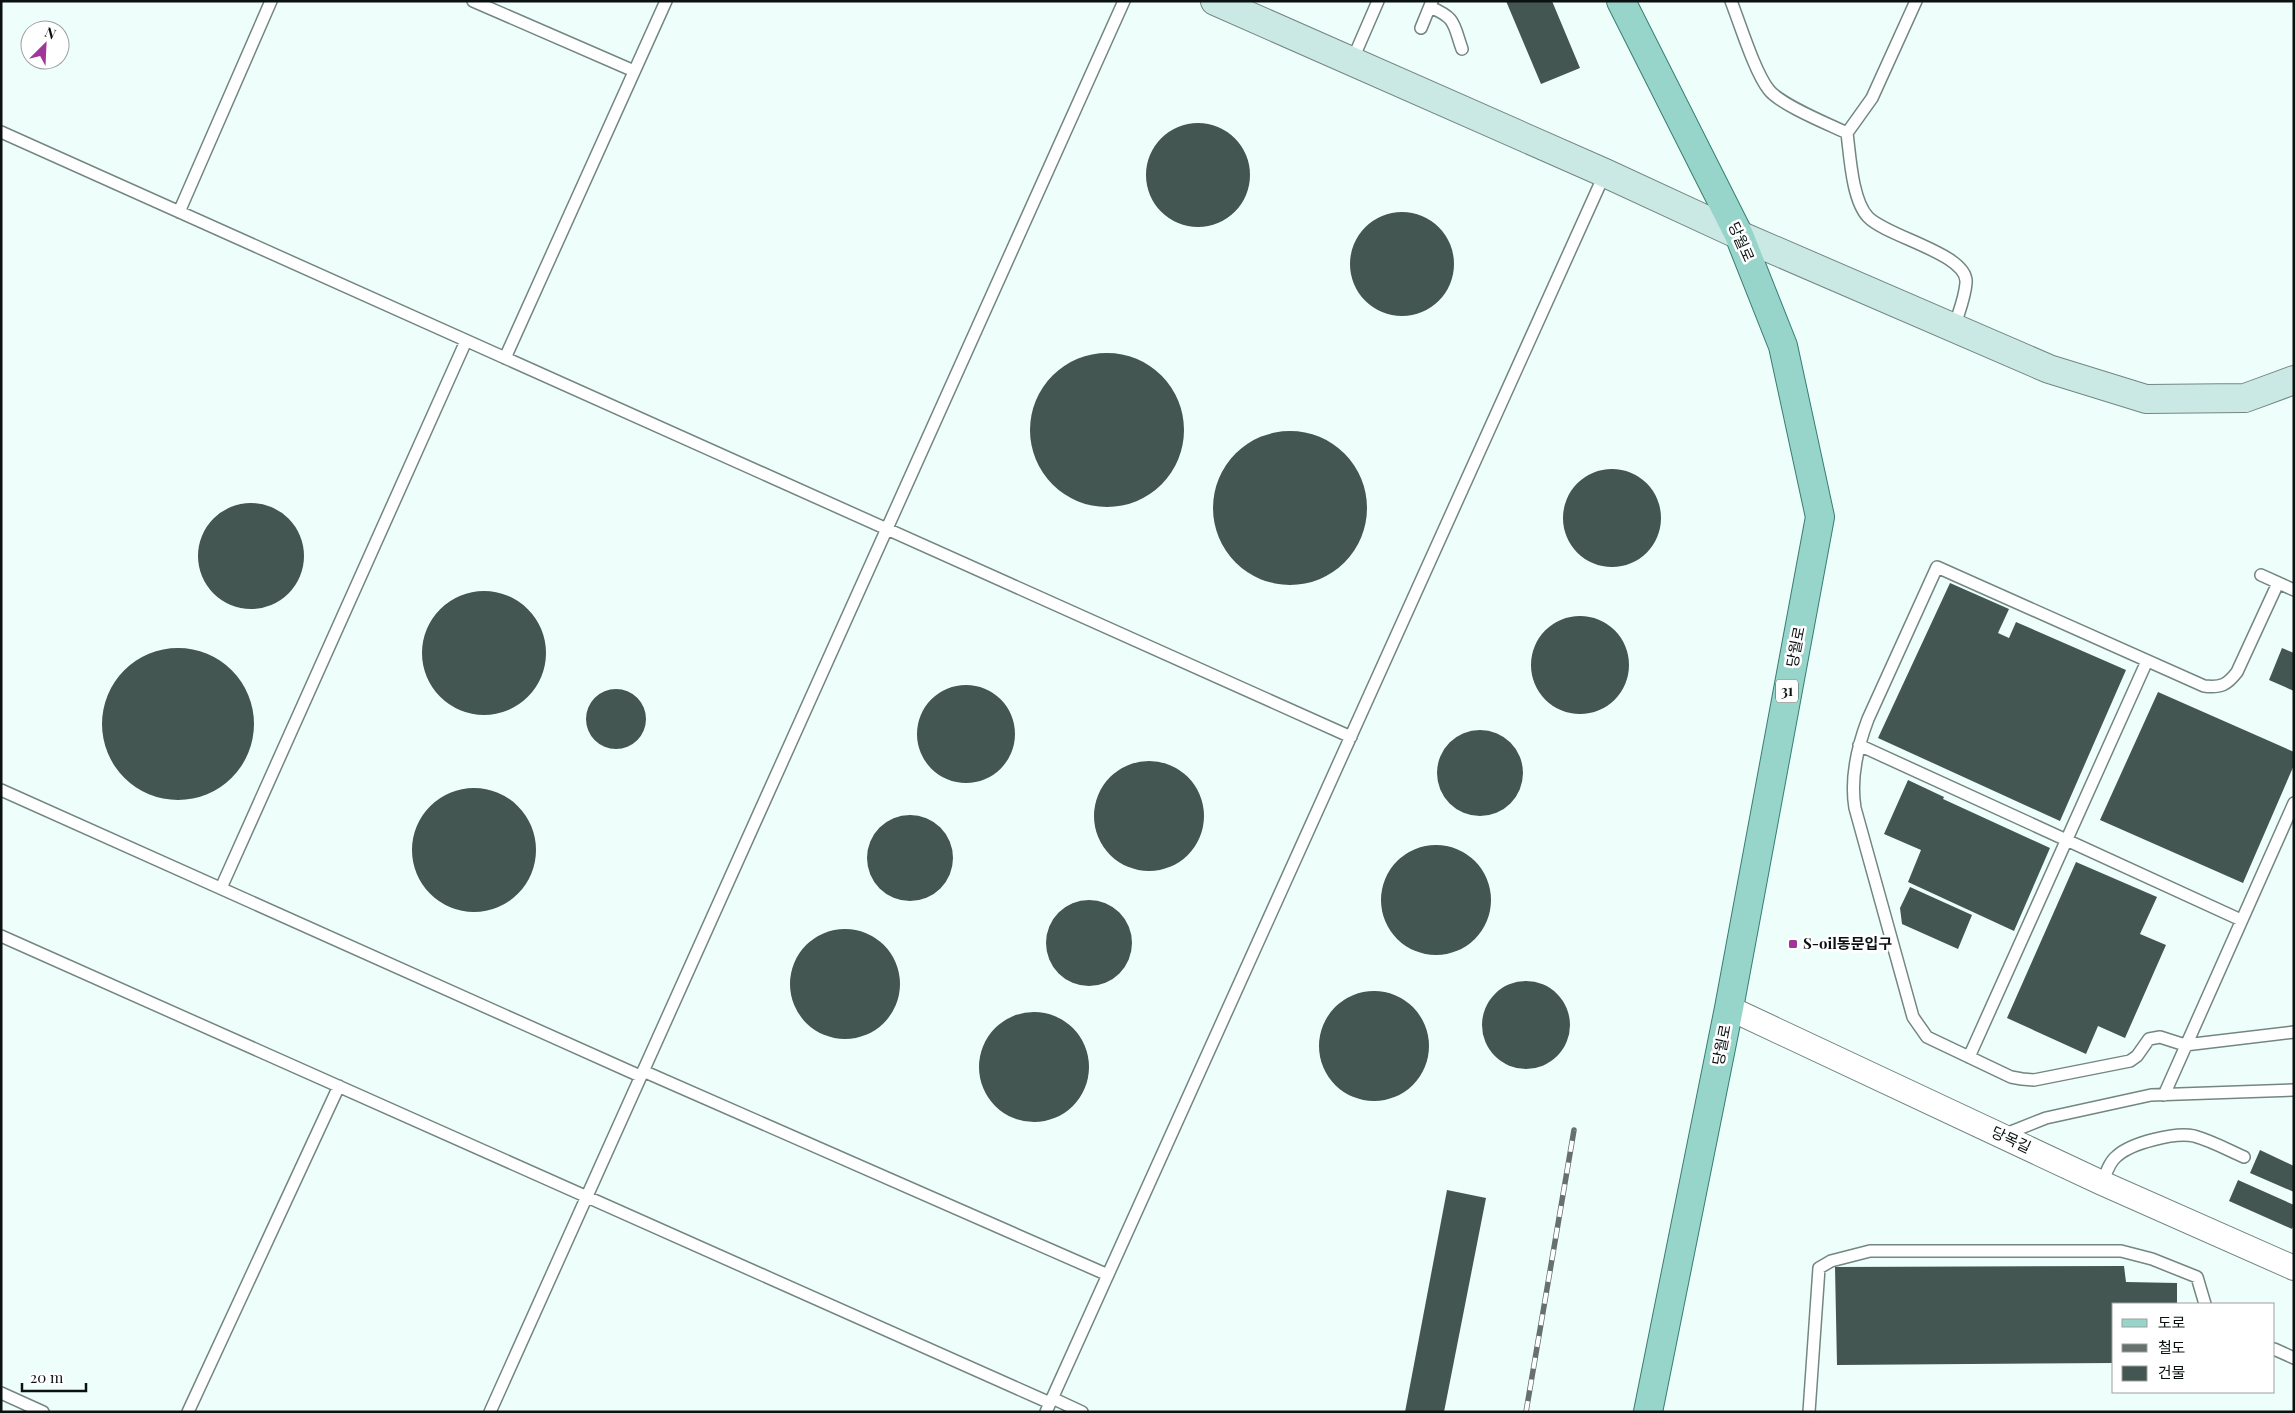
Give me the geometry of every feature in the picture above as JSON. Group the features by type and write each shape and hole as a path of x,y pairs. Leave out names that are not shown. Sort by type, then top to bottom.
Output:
{"main road":[{"path":"1215,1 1605,173 1739,235 2049,369 2146,399 2245,398 2294,380"},
{"name":"당월로","path":"1621,1 1739,235 1783,346 1820,517 1729,1008 1648,1412"}],"street":[{"name":"당목길","path":"1729,1008 2102,1183 2294,1268"}],"lane":[{"path":"179,212 271,1"},
{"path":"473,1 634,71"},
{"path":"505,358 666,1"},
{"path":"490,1412 888,530 1124,1"},
{"path":"1352,61 1378,1"},
{"path":"1731,1 1760,75 1769,91 1784,102 1847,133"},
{"path":"1916,1 1872,98 1847,133 1853,184 1867,216 1879,227 1949,258 1961,268 1967,282 1954,328"},
{"path":"1421,28 1431,4 1447,14 1451,19 1462,49"},
{"path":"1,132 1351,737"},
{"path":"1050,1404 1605,173"},
{"path":"221,888 466,341"},
{"path":"2278,583 2238,672 2230,681 2217,688 2204,686 1937,567 1868,719 1859,745 1852,790 1855,808 1913,1017 1927,1036 2011,1077 2034,1080 2130,1061 2137,1056 2149,1039 2160,1037 2185,1044 2294,1032"},
{"path":"2261,575 2294,590"},
{"path":"1969,1057 2147,661"},
{"path":"1859,745 2241,920"},
{"path":"3,794 1108,1275"},
{"path":"2164,1095 2185,1044 2294,803"},
{"path":"1,936 1050,1404 1082,1412"},
{"path":"188,1412 340,1086"},
{"path":"2001,1136 2046,1118 2151,1095 2294,1090"},
{"path":"2102,1183 2117,1156 2145,1142 2173,1135 2192,1136 2244,1157"},
{"path":"1809,1412 1819,1268 1831,1262 1870,1251 2121,1251 2152,1259 2197,1277 2205,1303"},
{"path":"2275,1349 2294,1358"},
{"path":"1,1393 43,1412"}],"building":[{"path":"1506,1 1552,1 1580,68 1541,84"},
{"path":"1198,123 1218,127 1235,138 1246,155 1250,175 1246,195 1235,212 1218,223 1198,227 1178,223 1161,212 1150,195 1146,175 1150,155 1161,138 1178,127"},
{"path":"1402,212 1422,216 1439,227 1450,244 1454,264 1450,284 1439,301 1422,312 1402,316 1382,312 1365,301 1354,284 1350,264 1354,244 1365,227 1382,216"},
{"path":"1107,353 1122,354 1137,359 1162,375 1178,400 1183,415 1183,445 1178,460 1162,485 1137,501 1122,506 1107,507 1092,506 1077,501 1052,485 1036,460 1031,445 1030,430 1031,415 1036,400 1052,375 1077,359 1092,354"},
{"path":"1290,431 1305,432 1320,437 1345,453 1361,478 1366,493 1366,523 1361,538 1345,563 1320,579 1305,584 1290,585 1275,584 1260,579 1235,563 1219,538 1214,523 1213,508 1214,493 1219,478 1235,453 1260,437 1275,432"},
{"path":"1612,469 1631,473 1647,483 1657,499 1661,518 1657,537 1647,553 1631,563 1612,567 1593,563 1577,553 1567,537 1563,518 1567,499 1577,483 1593,473"},
{"path":"251,503 271,507 289,518 300,536 304,556 300,576 289,594 271,605 251,609 231,605 213,594 202,576 198,556 202,536 213,518 231,507"},
{"path":"1950,583 2009,609 1998,633 2009,638 2016,622 2126,670 2060,821 1878,738"},
{"path":"484,591 508,596 519,601 528,609 536,618 541,629 546,653 541,677 536,688 528,697 519,705 508,710 484,715 460,710 449,705 440,697 432,688 427,677 422,653 427,629 432,618 440,609 449,601 460,596"},
{"path":"1580,616 1599,620 1615,630 1625,646 1629,665 1625,684 1615,700 1599,710 1580,714 1561,710 1545,700 1535,684 1531,665 1535,646 1545,630 1561,620"},
{"path":"178,648 207,654 232,670 248,695 254,724 248,753 232,778 207,794 178,800 149,794 124,778 108,753 102,724 108,695 124,670 149,654"},
{"path":"2282,648 2294,653 2294,691 2269,680"},
{"path":"966,685 985,689 1001,699 1011,715 1015,734 1011,753 1001,769 985,779 966,783 947,779 931,769 921,753 917,734 921,715 931,699 947,689"},
{"path":"610,689 622,689 633,694 641,702 646,713 644,731 633,744 622,749 610,749 599,744 591,736 586,725 586,713 591,702 599,694"},
{"path":"2158,692 2294,752 2294,765 2243,883 2100,820"},
{"path":"1472,730 1488,730 1497,733 1511,742 1520,756 1523,773 1520,790 1511,804 1497,813 1488,816 1472,816 1456,809 1444,797 1437,781 1437,765 1444,749 1456,737"},
{"path":"1149,761 1170,765 1188,777 1200,795 1204,816 1200,837 1188,855 1170,867 1149,871 1128,867 1110,855 1098,837 1094,816 1098,795 1110,777 1128,765"},
{"path":"1908,780 1944,797 1943,799 2050,848 2014,931 1908,882 1921,850 1884,834"},
{"path":"474,788 498,793 509,798 518,806 526,815 531,826 536,850 531,874 526,885 518,894 509,902 498,907 474,912 450,907 439,902 430,894 422,885 417,874 412,850 417,826 422,815 430,806 439,798 450,793"},
{"path":"902,815 918,815 927,818 941,827 950,841 953,858 950,875 941,889 927,898 918,901 902,901 886,894 874,882 867,866 867,850 874,834 886,822"},
{"path":"1436,845 1457,849 1475,861 1487,879 1491,900 1487,921 1475,939 1457,951 1436,955 1415,951 1397,939 1385,921 1381,900 1385,879 1397,861 1415,849"},
{"path":"2076,862 2157,897 2140,934 2166,945 2125,1038 2098,1026 2086,1054 2007,1018"},
{"path":"1910,887 1972,915 1958,949 1902,924 1900,908"},
{"path":"1081,900 1097,900 1106,903 1120,912 1129,926 1132,943 1129,960 1120,974 1106,983 1097,986 1081,986 1065,979 1053,967 1046,951 1046,935 1053,919 1065,907"},
{"path":"845,929 866,933 884,945 896,963 900,984 896,1005 884,1023 866,1035 845,1039 824,1035 806,1023 794,1005 790,984 794,963 806,945 824,933"},
{"path":"1526,981 1543,984 1557,994 1567,1008 1570,1025 1567,1042 1557,1056 1543,1066 1526,1069 1509,1066 1495,1056 1485,1042 1482,1025 1485,1008 1495,994 1509,984"},
{"path":"1374,991 1395,995 1413,1007 1425,1025 1429,1046 1425,1067 1413,1085 1395,1097 1374,1101 1353,1097 1335,1085 1323,1067 1319,1046 1323,1025 1335,1007 1353,995"},
{"path":"1034,1012 1055,1016 1073,1028 1085,1046 1089,1067 1085,1088 1073,1106 1055,1118 1034,1122 1013,1118 995,1106 983,1088 979,1067 983,1046 995,1028 1013,1016"},
{"path":"2260,1150 2294,1166 2294,1192 2250,1173"},
{"path":"2238,1180 2294,1205 2294,1225 2292,1229 2229,1201"},
{"path":"1447,1190 1486,1198 1444,1412 1405,1412"},
{"path":"2124,1266 2126,1282 2177,1283 2177,1303 2112,1303 2112,1363 1837,1365 1835,1267"}],"railway":[{"path":"1526,1412 1574,1130"}],"place":[{"name":"S-oil동문입구","path":"1793,944"}]}
